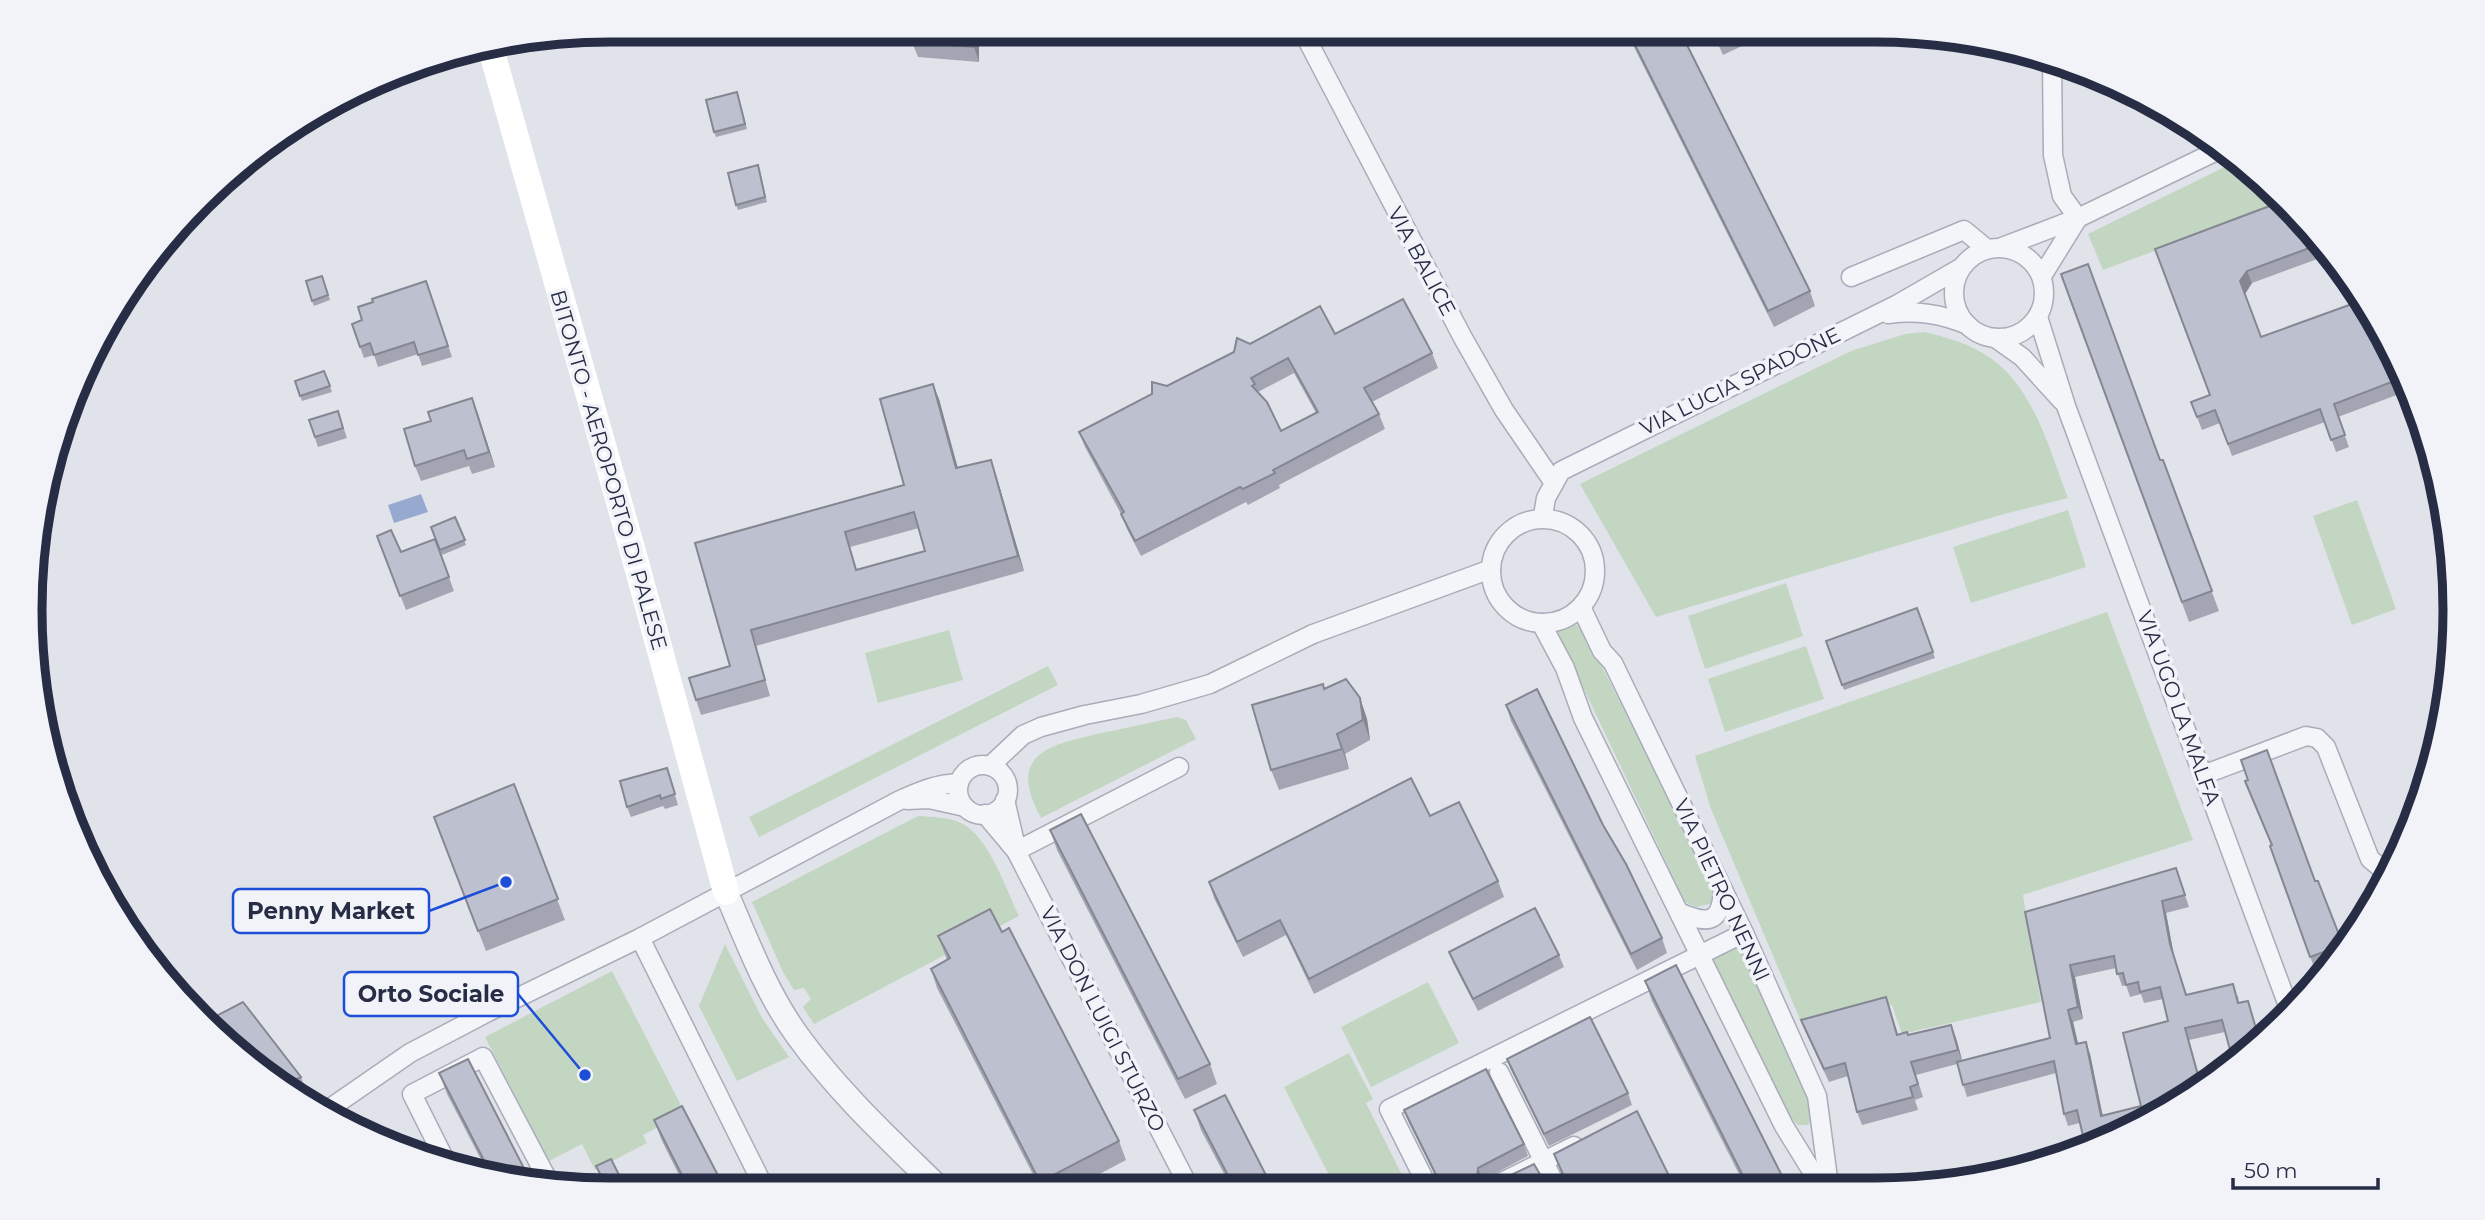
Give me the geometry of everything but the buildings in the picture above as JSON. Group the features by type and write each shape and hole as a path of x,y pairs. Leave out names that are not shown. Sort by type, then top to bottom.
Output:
{"main road":[{"name":"BITONTO - AEROPORTO DI PALESE","path":"493,54 726,892"}],"street":[{"name":"VIA BALICE","path":"1308,42 1463,338 1504,410 1554,483"},
{"path":"2052,70 2053,155 2062,196 2078,218"},
{"path":"1968,326 1961,317 1954,298 1957,277 1972,256 2078,218 2212,153"},
{"path":"2042,276 2078,218"},
{"path":"1851,277 1964,230 1994,248 2026,256 2042,276 2045,297 2038,317 2024,331 2014,336 1995,338"},
{"name":"VIA LUCIA SPADONE","path":"1554,483 1561,471 1874,316 1962,267"},
{"path":"1874,316 1907,311 1929,313 1995,338 2022,357 2066,406"},
{"name":"VIA UGO LA MALFA","path":"2038,317 2066,406 2203,775 2290,998"},
{"path":"1543,516 1546,498 1554,483"},
{"path":"1539,518 1563,522 1582,535 1593,556 1595,579 1581,607 1568,617 1541,623 1522,619 1503,605 1492,585 1491,569 1494,550 1500,540 1517,524 1539,518"},
{"path":"990,766 1023,735 1057,723 1141,704 1210,684 1313,634 1491,569"},
{"name":"VIA PIETRO NENNI","path":"1581,607 1602,650 1613,663 1744,933 1817,1096 1828,1178"},
{"path":"1541,623 1565,668 1583,718 1699,955 1784,1126 1816,1178"},
{"path":"900,800 929,799 965,807 974,813 994,812 1006,792 1013,759 1023,735"},
{"path":"2203,775 2305,736 2317,738 2326,747 2370,859 2381,868"},
{"path":"965,807 959,798 959,783 968,770 983,765 1001,773 1016,850"},
{"path":"1016,850 1179,767"},
{"path":"333,1106 410,1053 482,1015 640,938 900,800 934,786 959,783"},
{"path":"985,814 1016,850"},
{"name":"VIA DON LUIGI STURZO","path":"1016,850 1184,1178"},
{"path":"1681,914 1698,920 1717,915 1722,907 1723,890"},
{"path":"726,892 771,992 797,1035 840,1088 929,1178"},
{"path":"1424,1178 1389,1109 1744,933"},
{"path":"640,938 760,1178"},
{"path":"441,1152 412,1094 483,1056 545,1174"},
{"path":"1499,1072 1552,1178"},
{"path":"1508,1178 1588,1139"}],"green space":[{"path":"2228,165 2275,207 2103,270 2088,234"},
{"path":"1925,332 1954,340 1981,352 2014,380 2036,417 2068,498 2004,514 1656,617 1580,484 1851,351 1905,334"},
{"path":"2357,500 2396,609 2352,625 2313,516"},
{"path":"2068,510 2086,567 1971,603 1953,547"},
{"path":"1786,583 1803,636 1705,669 1688,616"},
{"path":"2107,612 2193,840 2023,895 2041,1002 1902,1034 1892,1005 1804,1029 1711,809 1695,756"},
{"path":"1580,624 1718,892 1710,904 1696,907 1685,902 1556,630"},
{"path":"949,630 963,680 878,703 865,653"},
{"path":"1806,646 1824,699 1725,732 1708,679"},
{"path":"1048,666 1058,685 759,837 749,817"},
{"path":"1177,717 1186,720 1196,739 1041,818 1031,796 1028,779 1031,766 1038,756 1065,742"},
{"path":"918,816 951,820 971,830 988,851 1019,916 814,1024 803,1007 811,999 804,988 794,990 783,972 752,902"},
{"path":"725,944 762,1018 789,1057 737,1081 699,1006"},
{"path":"1740,947 1811,1106 1813,1117 1808,1125 1798,1125 1789,1116 1711,959"},
{"path":"612,971 685,1113 643,1135 647,1143 595,1170 582,1144 549,1161 485,1037"},
{"path":"1428,982 1459,1043 1371,1087 1341,1027"},
{"path":"1349,1053 1373,1099 1366,1103 1404,1178 1330,1178 1284,1087"}],"water":[{"path":"421,494 428,512 394,523 388,505"}],"place":[{"name":"Penny Market","path":"506,882"},
{"name":"Orto Sociale","path":"585,1075"}]}
